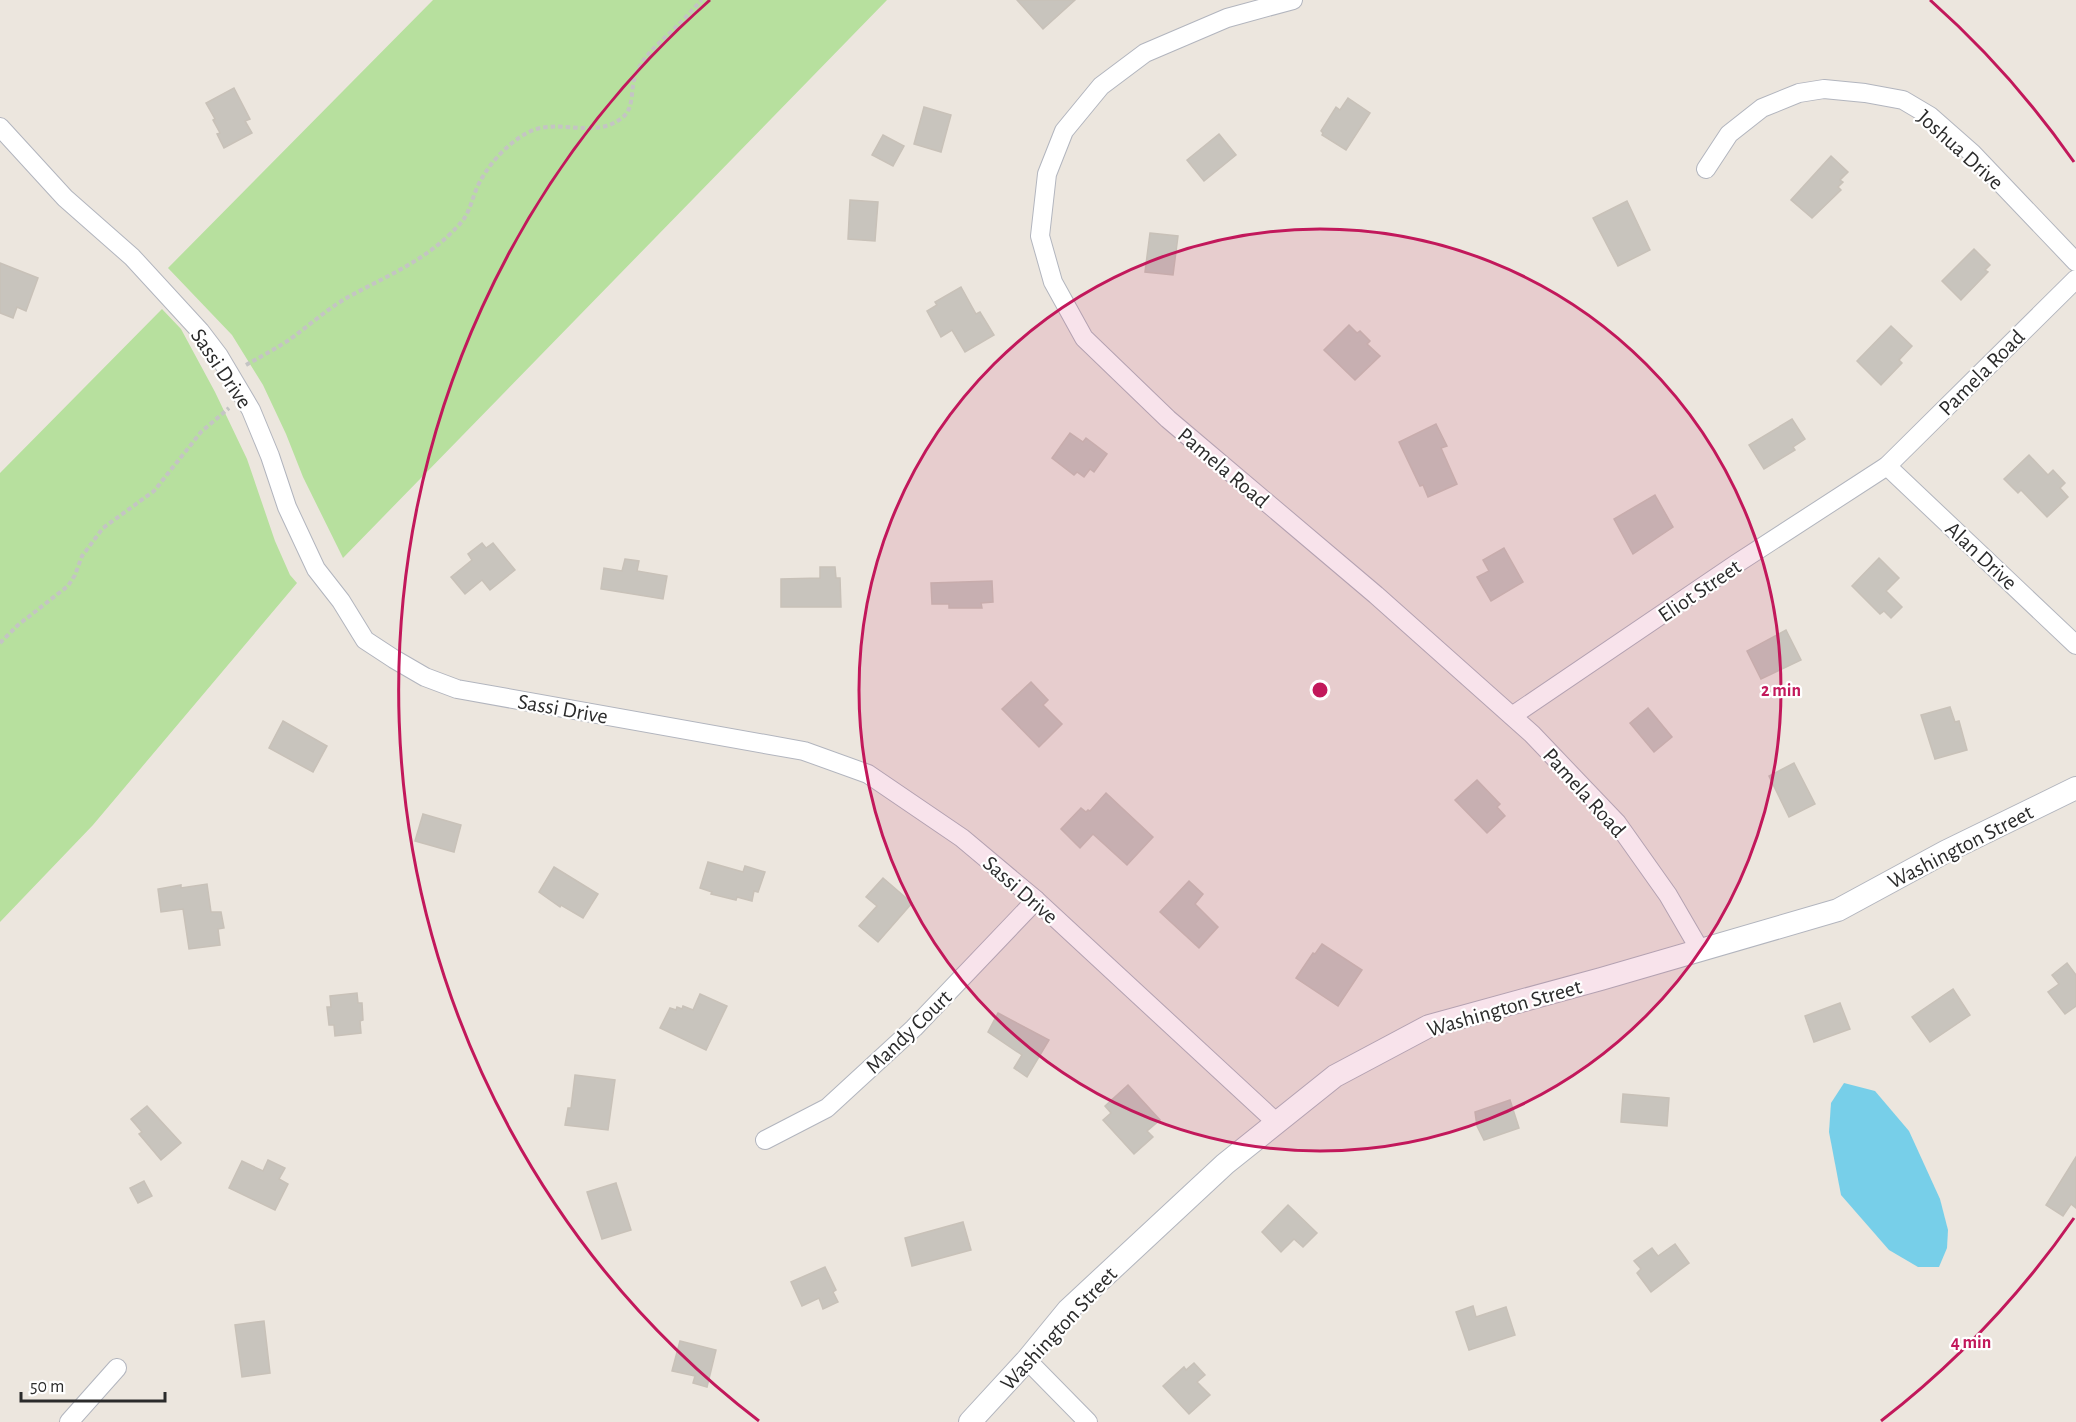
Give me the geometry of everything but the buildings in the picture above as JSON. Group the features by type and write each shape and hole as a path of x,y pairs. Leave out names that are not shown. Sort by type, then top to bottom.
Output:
{"street":[{"name":"Pamela Road","path":"1293,0 1227,18 1145,53 1101,86 1064,131 1047,174 1040,236 1053,282 1084,338 1168,419 1376,595 1532,734 1617,823 1668,896 1700,950"},
{"name":"Joshua Drive","path":"1706,169 1729,134 1762,108 1799,93 1824,89 1903,100 1930,116 1972,153 2076,262"},
{"name":"Sassi Drive","path":"0,127 65,198 132,256 200,331 231,373 244,396 270,456 287,507 316,569 341,601 365,640 425,676 457,689 804,751 868,774 962,838 1036,900 1277,1123"},
{"name":"Pamela Road","path":"1887,466 2076,279"},
{"name":"Eliot Street","path":"1512,716 1736,564 1887,466"},
{"name":"Alan Drive","path":"1887,466 2076,645"},
{"name":"Washington Street","path":"970,1422 1027,1360 1068,1310 1226,1164 1335,1076 1429,1026 1838,910 1945,852 2076,788"},
{"name":"Mandy Court","path":"765,1140 827,1108 914,1028 1036,900"},
{"path":"1027,1360 1088,1422"},
{"path":"69,1422 117,1368"}],"path":[{"path":"231,373 286,342 351,295 412,262 447,237 466,218 477,189 488,169 506,149 527,133 544,126 560,125 589,129 617,121 625,116 630,109 635,75 644,60 702,0"},
{"path":"0,643 18,625 68,586 82,556 104,528 154,491 201,432 244,396"}],"green space":[{"path":"433,0 887,0 343,558 303,477 263,385 232,335 168,268"},
{"path":"162,309 181,329 215,392 247,459 275,541 290,575 297,583 93,825 0,922 0,473"}],"water":[{"path":"1844,1083 1875,1091 1909,1131 1940,1199 1948,1230 1947,1248 1939,1267 1918,1267 1889,1250 1841,1195 1829,1132 1831,1103"}]}
